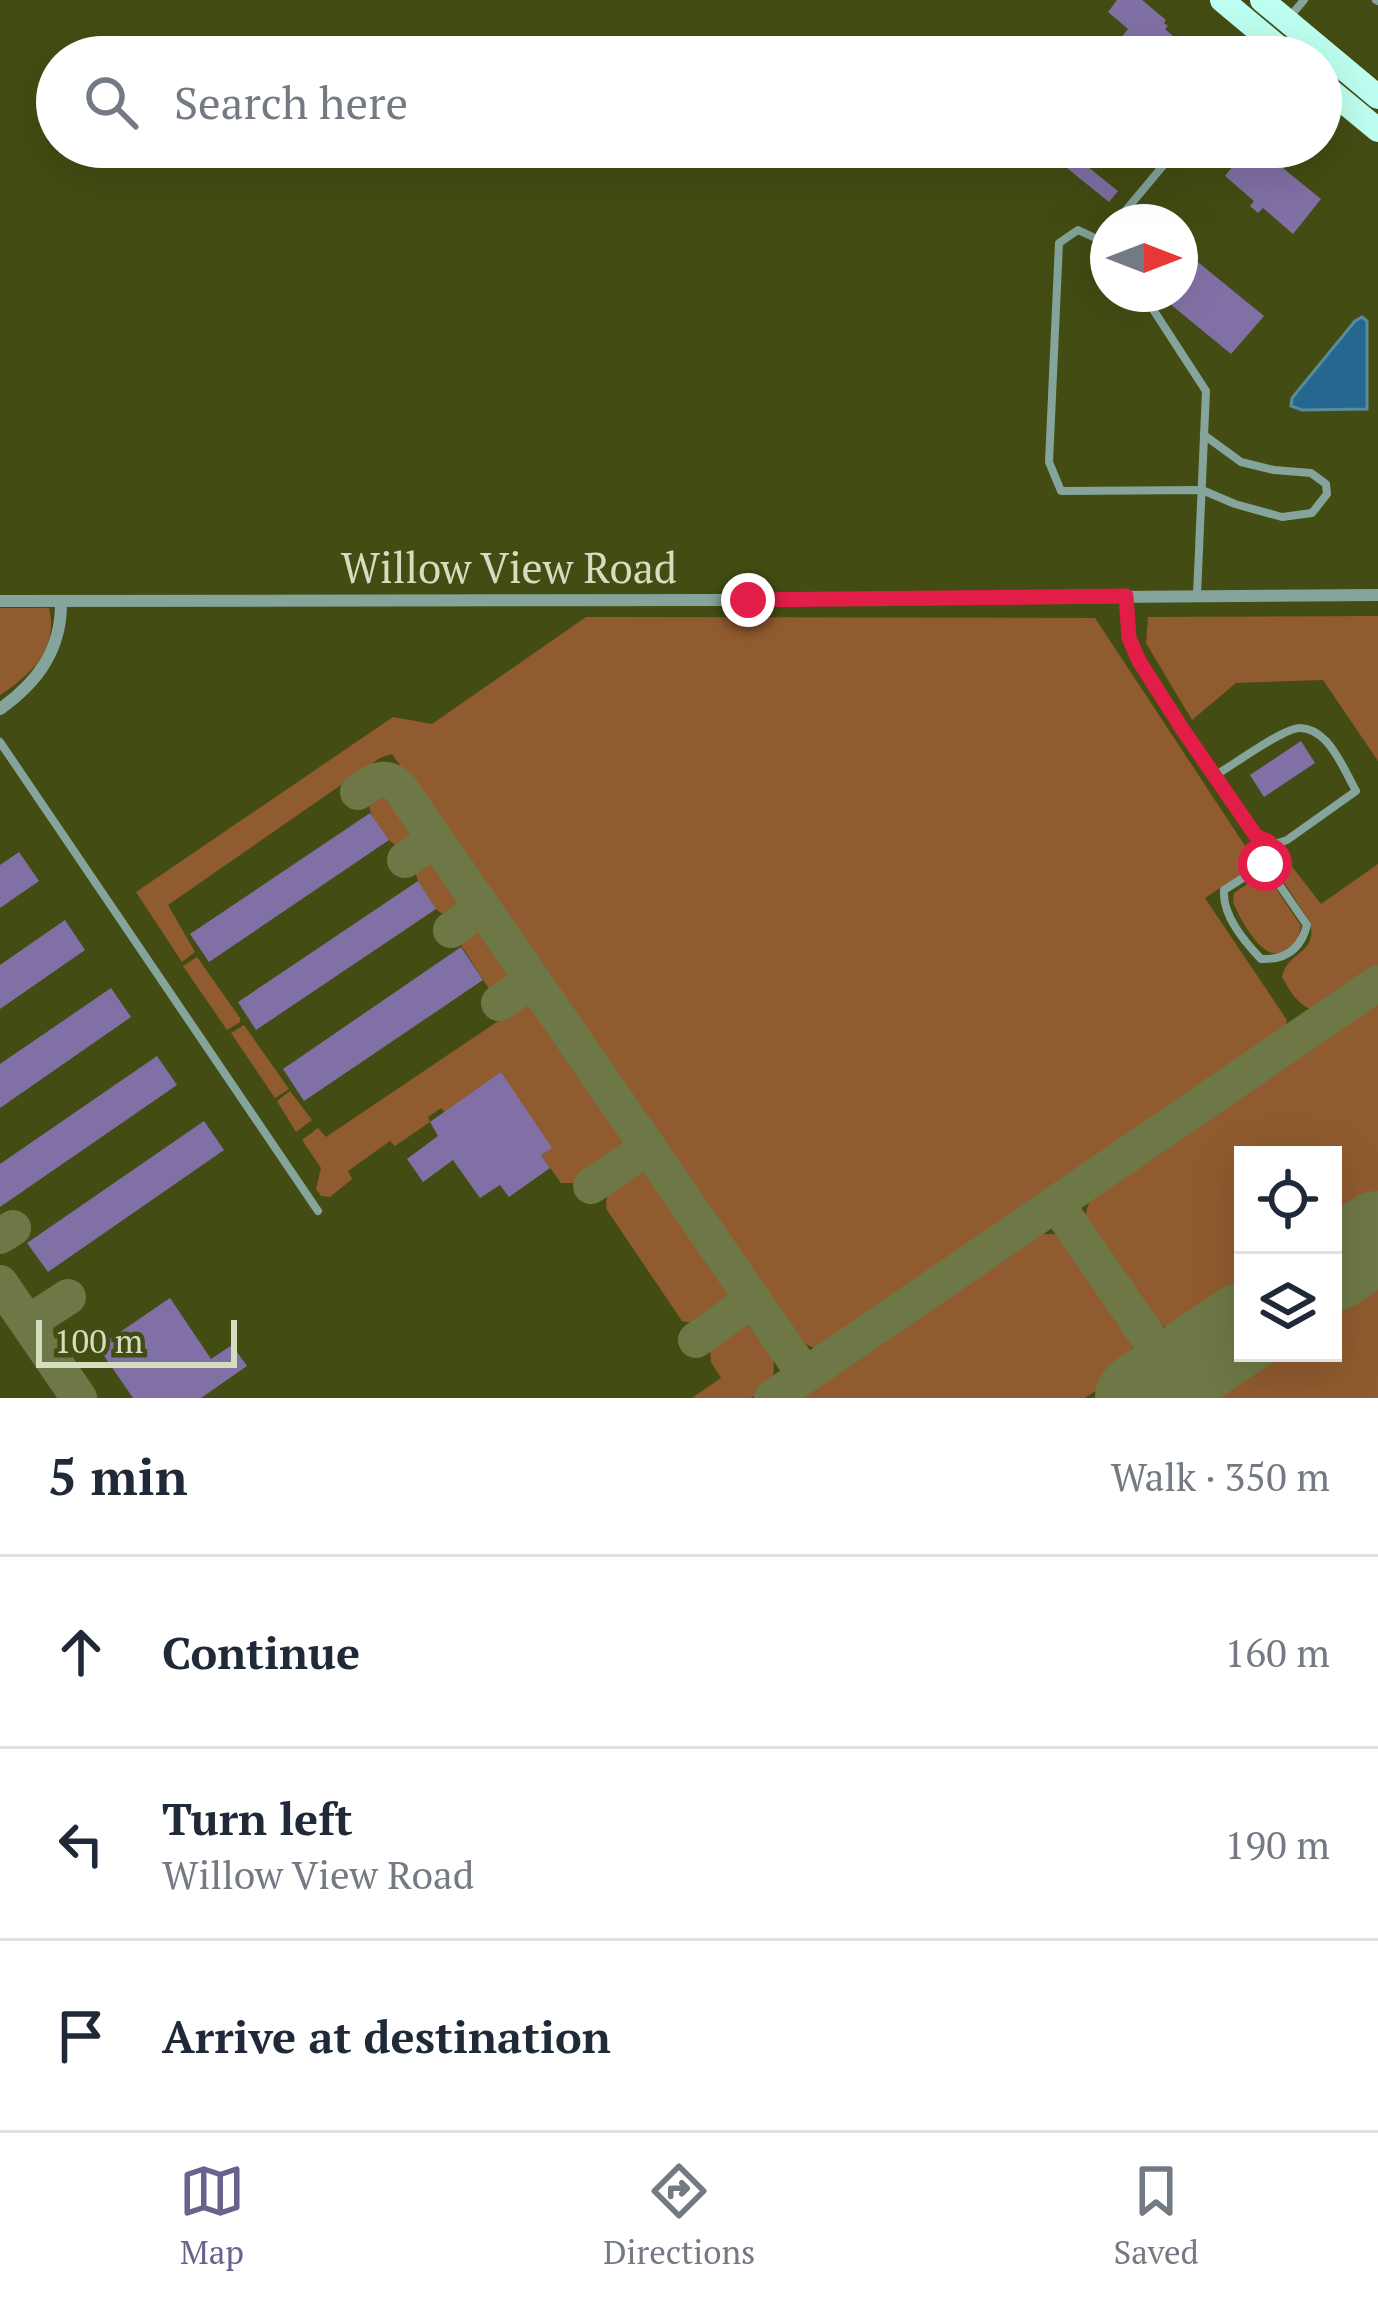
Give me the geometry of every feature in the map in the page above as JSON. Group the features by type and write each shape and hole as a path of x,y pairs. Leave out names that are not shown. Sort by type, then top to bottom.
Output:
{"main road":[{"path":"1222,0 1286,36"},
{"path":"1262,0 1280,36"},
{"path":"1342,73 1378,97"},
{"path":"1342,100 1378,130"}],"street":[{"name":"Willow View Road","path":"0,601 1378,595"},
{"path":"0,709 42,671 59,632 61,601"}],"lane":[{"path":"1269,36 1304,0"},
{"path":"1131,204 1161,168"},
{"path":"1090,236 1078,230 1059,243 1049,462 1061,491 1202,490 1282,517 1312,513 1327,494 1326,484 1311,473 1241,462 1204,435"},
{"path":"1155,312 1206,391 1197,595"},
{"path":"1201,506 1214,495"},
{"path":"1126,596 1133,649 1214,776 1256,836 1275,844 1287,840 1356,791 1328,743 1314,732 1297,728 1214,776"},
{"path":"0,742 318,1211"},
{"path":"1265,864 1224,890 1223,904 1248,945 1262,959 1277,960 1304,938 1306,925 1265,864 1269,842"}],"shaded area":[{"path":"0,608 49,608 51,622 40,659 0,695"},
{"path":"1378,616 1378,761 1323,680 1236,683 1192,720 1146,643 1148,617"},
{"path":"586,617 1095,618 1257,864 1205,898 1287,1020 1285,1030 827,1346 814,1348 795,1339 392,754 168,905 195,952 182,962 136,892 393,717 432,724"},
{"path":"379,794 390,796 413,829 413,839 400,848 371,814 369,801"},
{"path":"1283,855 1321,904 1378,864 1378,969 1316,1010 1300,1002 1282,977 1311,933 1310,922 1274,867 1271,856"},
{"path":"435,862 460,897 459,908 448,916 431,904 419,883 415,869"},
{"path":"1259,876 1271,881 1301,926 1298,941 1280,953 1258,943 1233,902 1234,893"},
{"path":"479,928 511,974 511,980 498,988 489,989 461,945 463,937"},
{"path":"197,957 240,1018 227,1030 183,966"},
{"path":"1378,998 1378,1198 1342,1222 1342,1146 1234,1146 1234,1297 1210,1314 1176,1327 1151,1321 1086,1225 1087,1210 1098,1190"},
{"path":"525,1003 535,1007 623,1135 619,1152 574,1183 561,1183 541,1155 551,1148 441,1108 428,1117 430,1122 395,1146 390,1141 348,1171 352,1179 330,1197 321,1196 316,1189 321,1168 302,1140 318,1128 326,1137"},
{"path":"244,1025 289,1089 275,1098 231,1033"},
{"path":"290,1091 312,1120 296,1132 277,1101"},
{"path":"646,1172 728,1288 724,1305 698,1324 682,1321 607,1210 608,1195 617,1183"},
{"path":"1041,1234 1068,1241 1132,1337 1125,1367 1103,1386 1085,1398 796,1398 1031,1237"},
{"path":"1378,1271 1378,1398 1213,1398 1220,1380 1246,1362 1342,1362 1342,1296"},
{"path":"747,1324 771,1350 770,1383 750,1398 692,1398 721,1378 710,1350"}],"water":[{"path":"1362,317 1367,321 1367,409 1291,406 1292,398"}],"building":[{"path":"1117,0 1142,0 1166,20 1165,29 1173,36 1122,36 1128,29 1108,12"},
{"path":"1067,168 1089,168 1118,191 1109,202"},
{"path":"1231,168 1283,168 1321,199 1293,234 1263,208 1258,213 1250,206 1254,201 1225,176"},
{"path":"1198,262 1264,316 1231,354 1180,312 1198,312"},
{"path":"1301,741 1315,763 1264,797 1250,775"},
{"path":"370,813 389,840 209,962 190,934"},
{"path":"19,852 39,881 0,908 0,865"},
{"path":"418,881 436,909 256,1030 238,1002"},
{"path":"65,920 85,950 0,1009 0,965"},
{"path":"461,947 483,980 304,1101 283,1069"},
{"path":"111,988 131,1017 0,1108 0,1064"},
{"path":"157,1056 177,1085 0,1207 0,1164"},
{"path":"501,1072 552,1148 541,1155 550,1168 509,1197 500,1185 480,1198 453,1160 423,1182 407,1159 438,1136 430,1122"},
{"path":"204,1121 224,1150 48,1272 27,1243"},
{"path":"170,1298 211,1359 232,1345 247,1366 201,1398 133,1398 98,1347"}],"taxiway":[{"path":"358,792 379,780 400,788 805,1375"},
{"path":"405,860 435,839"},
{"path":"451,930 482,907"},
{"path":"499,1003 533,980"},
{"path":"772,1398 1378,983"},
{"path":"591,1186 648,1147"},
{"path":"1056,1203 1174,1375"},
{"path":"0,1236 13,1228"},
{"path":"0,1283 79,1398"},
{"path":"28,1323 68,1297"},
{"path":"696,1340 753,1299"}],"runway":[{"path":"1342,1260 1378,1236"},
{"path":"1140,1398 1234,1334"}],"route":[{"path":"748,600 1126,596 1133,649 1256,836 1269,842 1265,864"}]}
